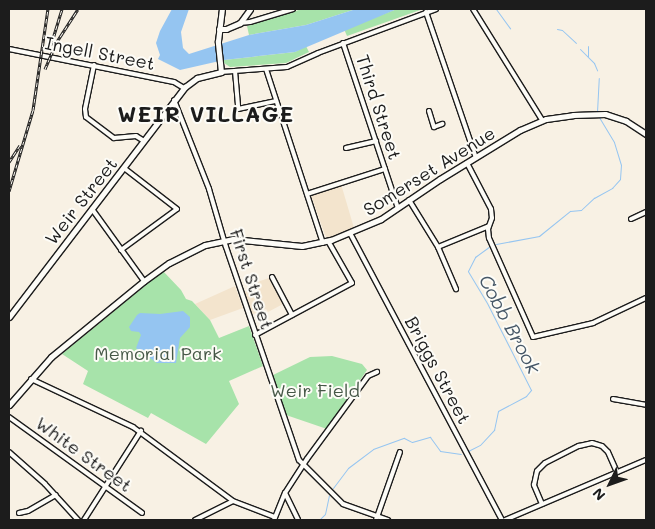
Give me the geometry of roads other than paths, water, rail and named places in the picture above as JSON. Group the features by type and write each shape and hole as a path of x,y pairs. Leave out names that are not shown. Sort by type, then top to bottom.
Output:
{"main road":[{"path":"184,88 196,79 220,72 218,44 222,9"},
{"path":"220,27 237,24 250,9"},
{"name":"Weir Street","path":"9,317 184,88"},
{"name":"Somerset Avenue","path":"9,405 56,353 144,281 175,260 208,244 240,239 294,246 325,242 350,233 378,220 520,130 542,120 597,114 622,119 646,134"}],"street":[{"path":"237,24 293,9"},
{"path":"220,72 287,66 436,9"},
{"path":"473,9 542,120"},
{"path":"426,12 476,158"},
{"name":"Third Street","path":"343,43 398,208"},
{"name":"Ingell Street","path":"9,49 174,82 184,88"},
{"path":"94,66 85,109 86,117 112,137 137,136 144,141"},
{"path":"255,335 352,283 325,242 307,194 266,68"},
{"path":"235,71 238,109 276,101"},
{"name":"First Street","path":"174,100 208,186 255,335 299,460 303,466"},
{"path":"429,111 434,127 442,124"},
{"path":"346,148 376,141"},
{"path":"467,163 491,209 490,238 533,337 593,323 646,298"},
{"path":"121,250 177,209 124,168"},
{"path":"307,194 385,168"},
{"path":"409,200 438,246 456,288"},
{"path":"92,209 144,281"},
{"path":"631,219 646,212"},
{"path":"438,246 489,226"},
{"name":"Briggs Street","path":"350,233 504,520"},
{"path":"272,277 292,316"},
{"path":"31,379 141,431 233,501 274,519 285,493 303,466 368,376 376,372"},
{"path":"613,399 646,405"},
{"name":"White Street","path":"9,417 142,513"},
{"path":"84,520 141,431"},
{"path":"542,504 534,485 536,471 545,463 579,446 592,443 602,446 608,452 617,472"},
{"path":"9,452 56,495 78,520"},
{"path":"377,518 400,452"},
{"path":"504,520 646,460"},
{"path":"303,466 338,501 377,518 388,520"},
{"path":"285,493 298,520"},
{"path":"19,513 28,511 56,495"},
{"path":"194,520 233,501"}],"water":[{"path":"172,9 189,9 181,32 183,48 189,54 249,35 306,25 356,9 397,9 295,52 224,60 180,70 158,59 160,55 156,43"},
{"path":"183,311 190,317 190,327 180,338 176,363 157,363 136,348 141,335 139,332 131,331 129,327 137,315 140,313 160,314"}],"waterway":[{"name":"Cobb Brook","path":"496,9 510,28"},
{"name":"Cobb Brook","path":"557,29 562,30 576,43"},
{"path":"588,46 588,56"},
{"name":"Cobb Brook","path":"580,49 594,63 597,70"},
{"name":"Cobb Brook","path":"597,112 599,78"},
{"name":"Cobb Brook","path":"496,244 539,236 570,211 581,210 594,198 612,188 620,179 621,165 614,142 598,115"},
{"name":"Cobb Brook","path":"468,451 480,445 494,430 498,411 526,396 531,390 487,303 468,271 475,257 489,247"},
{"name":"Cobb Brook","path":"333,488 348,468 373,449 404,438 412,442 430,437 440,451 461,454"},
{"name":"Cobb Brook","path":"319,520 325,514 329,495"}],"railway":[{"path":"9,191 33,110 48,9"},
{"path":"51,45 62,9"},
{"path":"45,69 56,43 78,9"},
{"path":"9,162 20,145"}],"district":[{"name":"WEIR VILLAGE","path":"206,114"}],"park label":[{"name":"Memorial Park","path":"158,353"},
{"name":"Weir Field","path":"315,390"}]}
